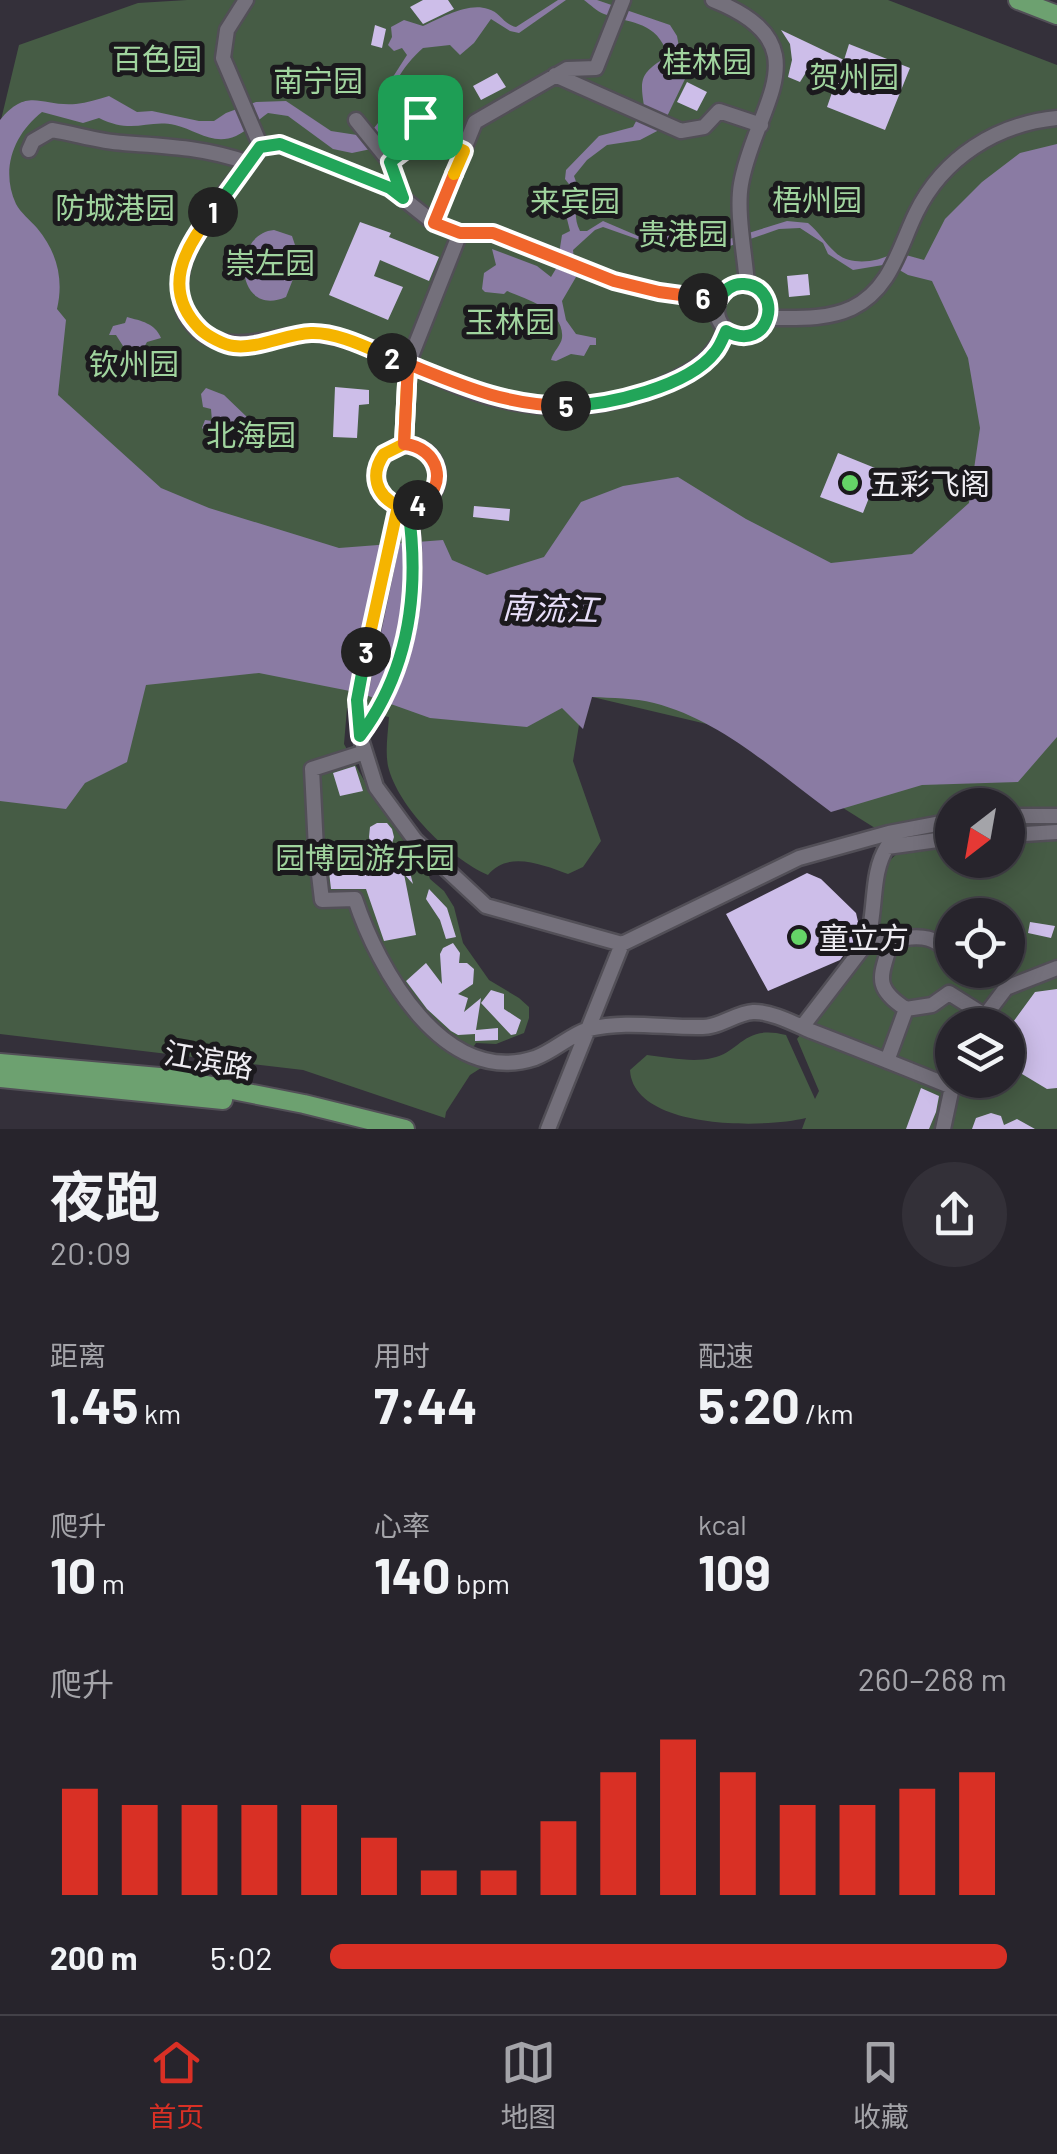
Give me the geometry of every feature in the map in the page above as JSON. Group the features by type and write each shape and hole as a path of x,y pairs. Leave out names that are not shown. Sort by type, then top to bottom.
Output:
{"main road":[{"path":"1018,0 1057,16"},
{"name":"江滨路","path":"0,1063 170,1078 304,1104 405,1129"},
{"name":"江滨路","path":"0,1078 203,1096 364,1129"}],"street":[{"path":"246,0 227,30 223,58 260,147"},
{"path":"713,0 760,24 772,42 776,78 740,186 747,284"},
{"path":"434,223 475,122 567,69 596,68 620,9"},
{"path":"556,76 691,132 704,127 719,111 760,125"},
{"path":"390,162 411,146 412,123 420,117 430,118 438,127 440,140 464,151"},
{"path":"768,318 816,318 854,307 883,282 897,260 916,213 937,176 965,152 1006,128 1057,118"},
{"path":"360,126 390,162 403,198"},
{"path":"29,150 33,141 52,130 120,144 214,151 249,163"},
{"path":"718,300 614,281 493,233 460,233 434,223 390,188 280,144 260,147 186,250 179,274 186,315 205,334 234,346 313,332 350,341 491,398 532,406 596,404 641,394 693,370 714,354 726,331"},
{"path":"404,444 408,364 460,233"},
{"path":"747,284 756,287 768,300 768,318 751,336 742,336 726,331 717,316 718,300 730,287 747,284"},
{"path":"360,736 378,713 408,636 412,532 403,507 380,493 375,473 384,454 404,444 423,449 436,464 438,474 427,500 403,507 392,532 357,700 360,736 376,787 415,840 486,906 622,944 799,858 889,833 935,825"},
{"path":"365,752 312,769 322,900 355,899 362,922 392,980 413,1010 450,1045 490,1062 534,1058 588,1030 642,1024 707,1028 755,1012 935,1078"},
{"path":"1025,816 1057,816"},
{"path":"1025,834 1057,832"},
{"path":"802,1027 868,937 878,862 887,847 935,840"},
{"path":"868,937 891,942 922,936 935,941"},
{"path":"891,942 881,978 885,991 906,1009 932,1005 950,988"},
{"path":"548,1129 622,944"},
{"path":"990,1008 1006,988 1057,968"},
{"path":"949,992 967,1008"},
{"path":"887,1061 906,1009"},
{"path":"943,1129 950,1098"}],"green space":[{"path":"888,0 1057,65 1057,827 1025,830 1025,788 935,788 935,837 894,840 732,730 584,695 573,761 601,841 583,867 568,874 516,861 496,867 488,875 442,844 402,798 388,766 389,717 347,708 344,744 371,793 404,841 424,861 430,879 444,891 454,907 463,943 489,980 529,1007 524,1033 496,1044 476,1043 466,1058 481,1068 470,1075 445,1118 303,1070 0,1034 0,124 19,45 138,3"},
{"path":"1025,838 1057,839 1057,1129 802,1129 806,1118 731,1123 675,1114 652,1104 637,1089 630,1070 647,1055 704,1059 722,1055 751,1036 772,1033 786,1035 815,1099 819,1091 797,1039 859,960 883,870 897,854 935,845 935,878 1025,878"}],"water":[{"name":"南流江","path":"558,0 566,0 519,33 491,19 460,55 450,45 423,48 402,71 390,98 387,119 395,134 371,149 352,153 333,149 288,116 268,113 240,134 220,139 175,125 131,126 99,118 83,123 42,112 17,142 9,178 16,204 44,237 57,266 57,309 66,320 58,395 161,488 209,508 339,548 443,540 452,560 487,575 544,557 581,502 623,486 678,477 746,519 831,563 912,554 969,503 980,428 968,358 932,281 908,275 889,264 853,270 800,228 779,229 727,247 675,247 671,251 603,227 573,250 576,277 562,301 566,320 576,334 596,338 596,345 590,345 584,356 571,354 556,361 551,360 561,341 561,328 551,313 507,291 504,294 482,289 484,273 496,265 492,249 537,266 551,277 557,267 562,235 570,231 567,219 572,188 565,179 566,170 599,136 633,127 644,106 643,78 663,59 665,48 654,33 639,24 601,13 584,0 597,0 670,25 677,36 685,79 661,129 640,140 607,145 574,176 580,231 603,221 647,237 660,220 677,220 680,243 726,240 787,221 808,223 835,252 849,260 873,260 895,252 924,260 945,219 982,182 1020,153 1057,144 1057,737 1018,782 922,785 831,812 725,734 654,703 592,697 583,729 562,708 527,727 430,718 360,693 259,673 146,685 127,762 85,783 66,809 0,801 0,120 19,104 35,100 76,104 109,96 137,112 152,111 199,121 214,121 256,102 286,101 331,131 357,135 374,128 382,118 382,94 407,55 402,48 394,51 388,45 391,27 404,20 423,26 455,12 480,7 516,27"},
{"path":"274,230 292,236 295,245 285,260 295,274 286,297 269,301 256,296 244,273 250,245 260,235"},
{"path":"127,317 151,326 161,338 147,342 131,371 130,357 116,335 109,335 113,326 125,323"},
{"path":"206,388 224,395 248,418 247,424 242,423 245,431 236,442 212,438 202,428 205,420 212,421 211,409 203,407 201,394"}],"building":[{"path":"423,0 448,0 454,9 423,24 410,7"},
{"path":"375,25 386,29 382,48 371,45"},
{"path":"781,30 844,60 849,44 910,68 885,130 827,107 835,84 805,74 800,82 788,77 790,44"},
{"path":"497,73 506,87 481,100 473,86"},
{"path":"687,82 707,92 697,111 677,102"},
{"path":"107,189 123,197 109,222 94,214"},
{"path":"360,222 439,257 429,281 380,260 374,276 403,287 388,320 329,295"},
{"path":"808,274 810,295 789,297 787,276"},
{"path":"335,387 369,390 369,404 359,405 357,438 333,437"},
{"name":"五彩飞阁","path":"838,453 880,470 863,513 820,497"},
{"path":"474,506 510,509 509,521 473,517"},
{"path":"355,766 363,791 340,796 333,773"},
{"path":"387,823 392,829 394,837 388,856 405,853 413,884 404,874 416,935 384,941 366,889 331,889 329,872 345,870 344,863 383,857 371,846 369,837 370,827"},
{"name":"童立方","path":"807,873 821,879 856,913 859,926 855,940 840,960 768,991 726,914"},
{"path":"429,889 447,908 456,937 446,939 440,920 426,899"},
{"path":"1030,922 1055,926 1051,938 1028,933"},
{"path":"453,943 460,953 459,963 474,969 473,984 458,994 468,998 464,1012 481,998 476,1030 498,1028 498,1040 475,1041 475,1034 458,1035 451,1031 427,1009 406,981 426,963 442,984 440,954"},
{"path":"1057,989 1057,1088 1047,1089 1025,1076 1023,1008 1035,992"},
{"path":"491,990 504,994 504,1009 521,1020 516,1034 511,1035 481,1003"},
{"path":"921,1088 935,1094 939,1098 929,1129 906,1129"},
{"path":"991,1113 1001,1116 1004,1125 1017,1119 1035,1129 972,1129 976,1118"}],"place":[{"name":"五彩飞阁","path":"850,483"},
{"name":"童立方","path":"799,937"}],"route":[{"path":"420,117 412,123 411,146 390,162 403,198 390,188 280,144 260,147 197,232 186,250 179,274 186,315 205,334 234,346 313,332 350,341 408,364 404,444 384,454 375,473 380,493 398,506 357,700 360,736 378,713 408,636 412,532 408,507 427,500 437,483 436,464 430,455 404,444 408,364 491,398 532,406 608,402 641,394 693,370 714,354 726,331 742,336 758,332 770,309 763,292 747,284 730,287 718,300 659,292 614,281 493,233 460,233 434,223 464,151 440,140 438,127 430,118 420,117"}],"park label":[{"name":"百色园","path":"157,58"},
{"name":"桂林园","path":"707,61"},
{"name":"贺州园","path":"854,76"},
{"name":"南宁园","path":"318,80"},
{"name":"梧州园","path":"817,199"},
{"name":"来宾园","path":"575,200"},
{"name":"防城港园","path":"115,207"},
{"name":"贵港园","path":"683,233"},
{"name":"崇左园","path":"270,262"},
{"name":"玉林园","path":"510,321"},
{"name":"钦州园","path":"134,363"},
{"name":"北海园","path":"251,434"},
{"name":"园博园游乐园","path":"365,857"}]}
